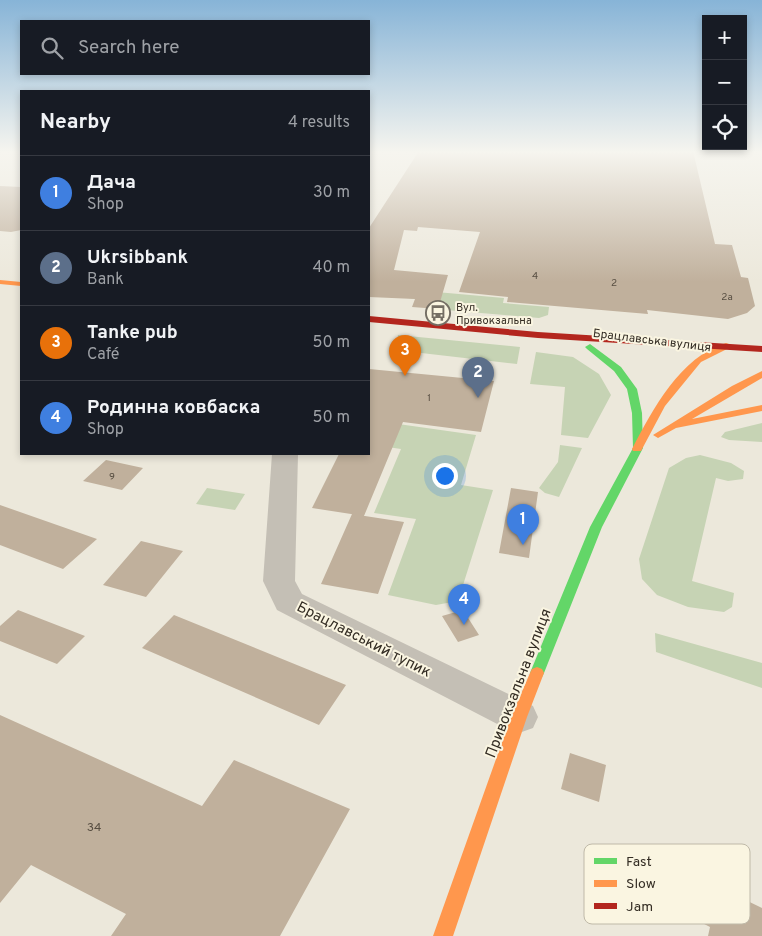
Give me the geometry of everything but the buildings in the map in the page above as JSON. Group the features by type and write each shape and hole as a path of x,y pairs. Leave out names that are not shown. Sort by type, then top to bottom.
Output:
{"main road":[{"path":"0,282 20,284"},
{"name":"Брацлавська вулиця","path":"370,319 538,336 594,336 762,349"},
{"name":"Брацлавська вулиця","path":"538,336 590,347 649,354"},
{"path":"726,346 762,337"},
{"name":"Привокзальна вулиця","path":"443,936 519,717 596,527 660,405 693,359 726,346"},
{"path":"590,347 616,365 631,381 638,398 638,448"},
{"name":"Брацлавська вулиця","path":"693,359 716,362"},
{"name":"Привокзальна вулиця","path":"638,448 735,388 762,374"},
{"path":"672,426 762,408"}],"street":[{"name":"Брацлавський тупик","path":"285,455 279,581 289,602 519,717"}],"green space":[{"path":"391,288 504,298 503,303 549,307 548,315 539,318 446,310 446,302 388,296"},
{"path":"398,335 520,347 517,364 404,351 396,346"},
{"path":"536,352 573,357 599,374 611,395 588,438 561,435 565,387 530,384"},
{"path":"384,422 476,435 461,485 493,490 458,601 436,605 388,595 416,519 374,513 401,449 374,445"},
{"path":"762,423 762,442 729,440 721,437 725,432"},
{"path":"560,445 582,448 559,497 545,493 539,488 558,462"},
{"path":"700,455 731,463 744,471 743,479 728,481 716,478 692,581 734,593 732,607 724,612 688,607 657,595 642,579 639,559 669,468 686,458"},
{"path":"207,488 245,494 235,510 196,504"},
{"path":"655,633 762,663 762,688 656,652"}],"traffic: fast":[{"path":"590,347 618,369 632,389 637,413 638,448"},
{"path":"537,673 596,527 637,449"}],"traffic: slow":[{"path":"0,282 20,284"},
{"path":"637,449 660,405 698,360 726,346"},
{"path":"658,435 735,388 762,374"},
{"path":"672,426 762,408"},
{"path":"443,936 519,717 537,673"}],"traffic: jam":[{"path":"370,319 538,335 762,349"}],"place":[{"name":"Вул. Привокзальна","path":"438,313"},
{"name":"Tanke pub","path":"405,376"},
{"name":"Ukrsibbank","path":"478,398"},
{"name":"Дача","path":"523,545"},
{"name":"Родинна ковбаска","path":"464,625"}]}
